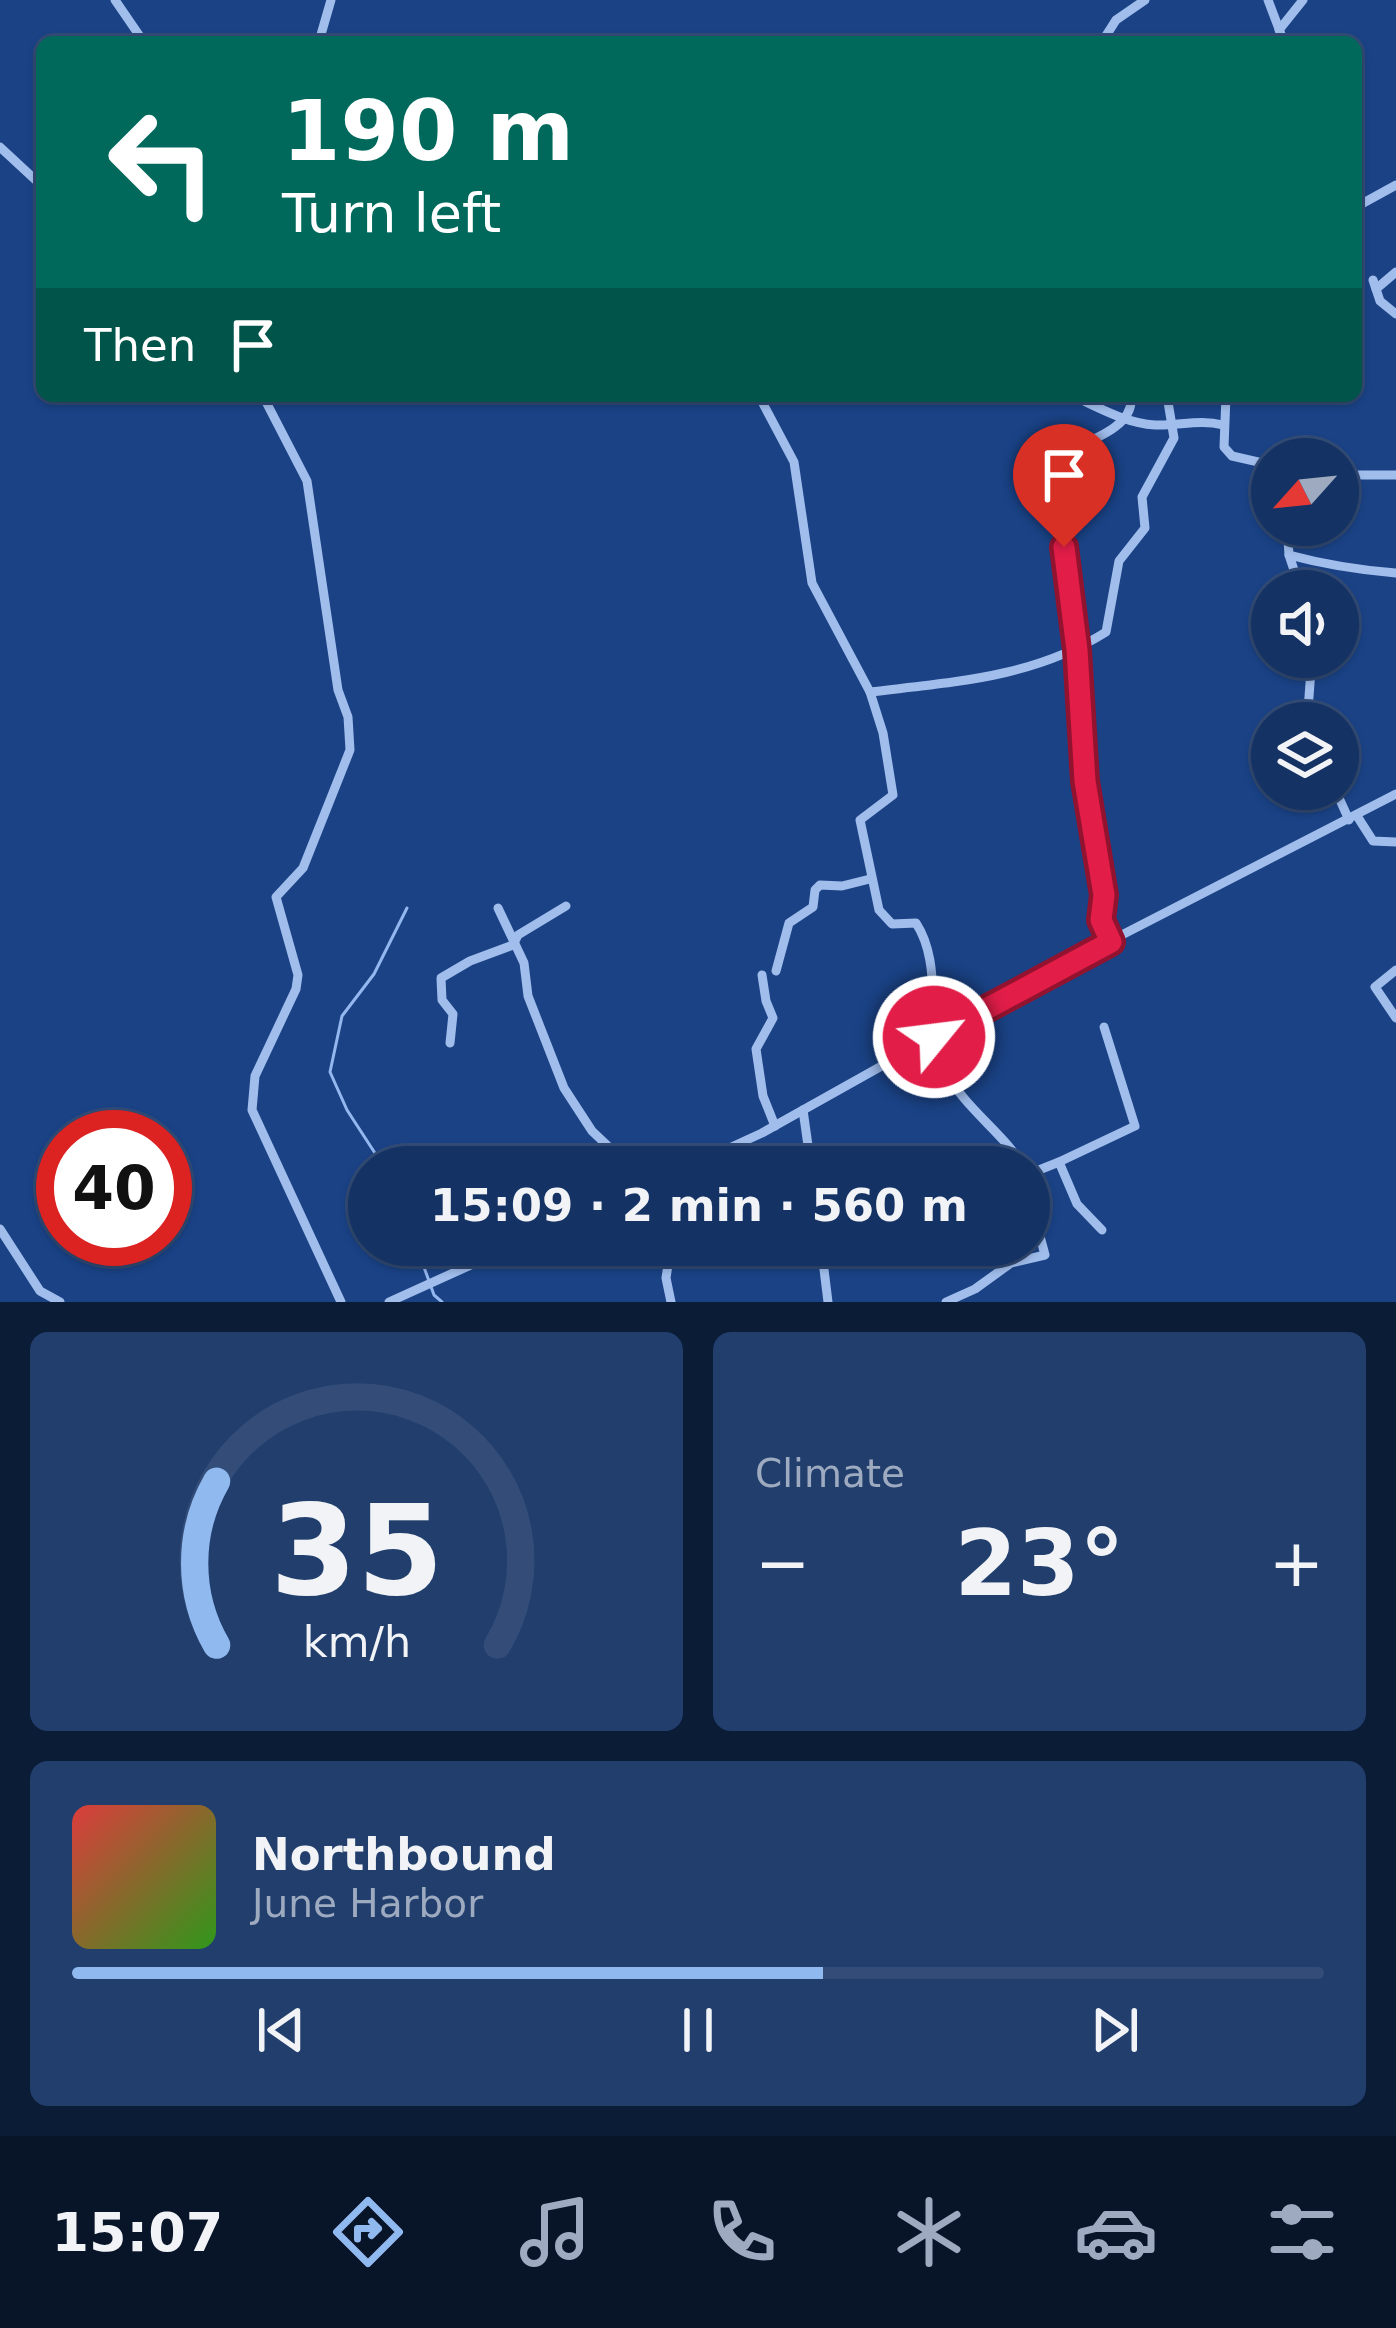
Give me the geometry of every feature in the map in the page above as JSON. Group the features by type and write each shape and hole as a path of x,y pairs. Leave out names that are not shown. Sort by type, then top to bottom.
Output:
{"street":[{"path":"115,0 138,36"},
{"path":"321,36 331,0"},
{"path":"1106,36 1115,20 1145,0"},
{"path":"1268,0 1282,36"},
{"path":"1280,30 1303,0"},
{"path":"0,147 36,180"},
{"path":"1362,204 1396,184"},
{"path":"1396,272 1374,284 1380,301 1396,314"},
{"path":"266,402 307,481 350,750 303,868 276,896 298,975 296,989 255,1076 252,1111 340,1302"},
{"path":"762,402 794,462 812,583 870,692 883,733 893,796 860,820 879,910 892,924 916,923 925,936 934,1037 946,1073 972,1112 1009,1146"},
{"path":"1086,402 1125,420 1223,425"},
{"path":"1111,942 1101,920 1104,895 1085,781 1077,650 1056,470 1060,454 1125,420 1132,402"},
{"path":"870,692 1014,674 1077,650 1106,632 1119,561 1145,528 1142,497 1174,438 1168,402"},
{"path":"1225,402 1224,447 1232,456 1251,460"},
{"path":"1359,476 1396,475"},
{"path":"1288,546 1294,570"},
{"path":"1289,555 1333,568 1361,566 1396,573"},
{"path":"733,1146 1396,794"},
{"path":"1348,810 1373,842 1396,842"},
{"path":"776,970 790,923 813,907 820,885 842,886 870,879"},
{"path":"450,1043 452,1014 442,1000 441,978 512,946 518,935 566,906"},
{"path":"498,908 524,963 528,996 564,1088 608,1146"},
{"path":"1396,970 1375,987 1396,1018"},
{"path":"762,975 773,1018 756,1048 763,1096 775,1126"},
{"path":"1050,1166 1135,1126 1104,1027"},
{"path":"803,1110 808,1146"},
{"path":"1059,1162 1077,1204 1102,1230"},
{"path":"0,1229 40,1291 60,1302"},
{"path":"389,1302 468,1266"},
{"path":"668,1266 671,1302"},
{"path":"823,1266 828,1302"},
{"path":"946,1302 1007,1266"}],"waterway":[{"path":"370,1146 330,1072 342,1016 374,974 407,908"},
{"path":"424,1266 434,1295 442,1302"}],"route":[{"path":"934,1037 1111,942 1101,920 1104,895 1085,781 1077,650 1064,547"}]}
